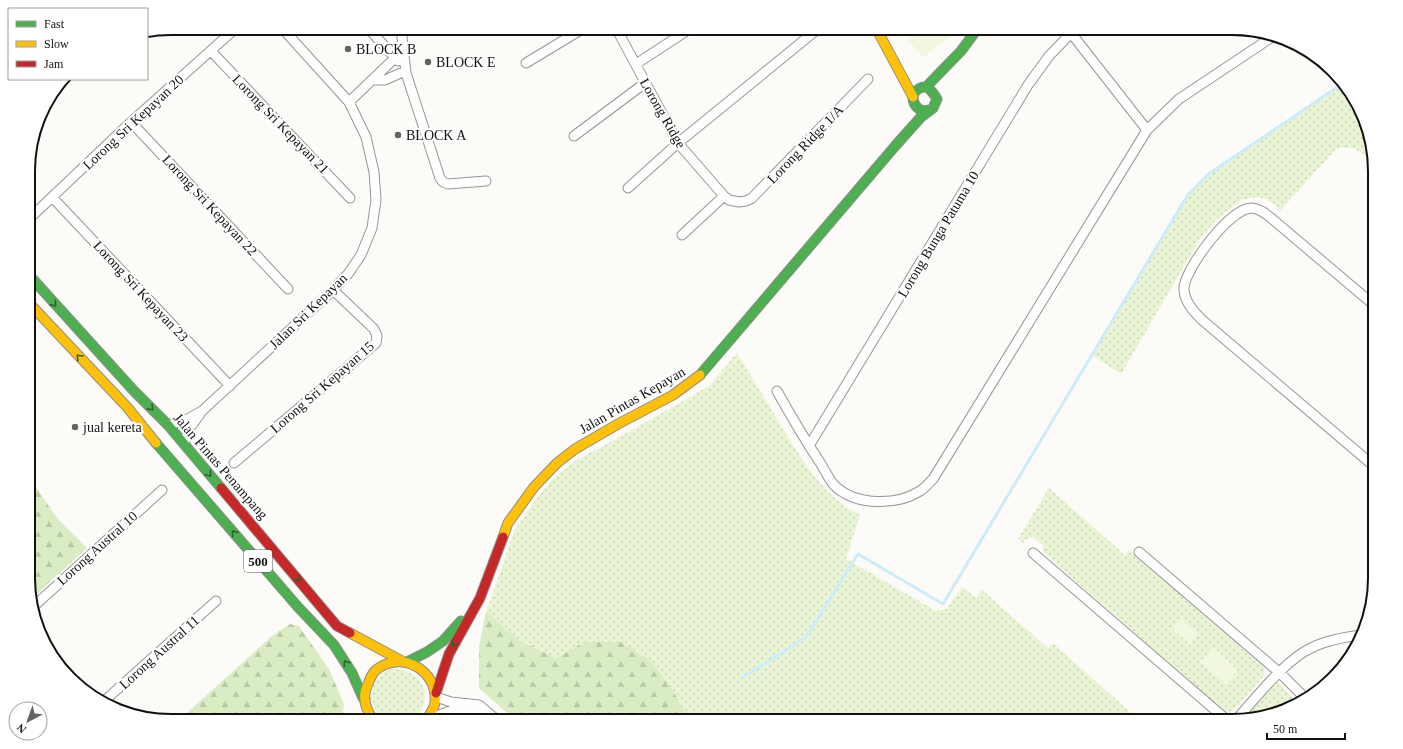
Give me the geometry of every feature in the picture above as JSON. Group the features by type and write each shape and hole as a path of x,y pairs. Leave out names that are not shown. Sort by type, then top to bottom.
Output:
{"main road":[{"path":"880,35 898,67 917,108 922,111 930,110 936,102 940,91"},
{"path":"944,81 973,35"},
{"path":"913,100 916,91 924,87 941,73 961,52"},
{"path":"898,67 934,93 936,102"},
{"name":"Jalan Pintas Kepayan","path":"896,144 912,115 913,100"},
{"name":"Jalan Pintas Kepayan","path":"430,714 434,707 436,695 449,654 480,598 508,523 534,487 557,463 575,449 673,395 702,374 896,144 930,110"},
{"name":"Jalan Pintas Penampang","path":"35,282 134,391 168,425 337,626 404,661"},
{"name":"500","path":"35,309 127,407 144,430 298,607 334,645 352,673 370,714"},
{"path":"127,407 129,397 134,391"},
{"name":"Jalan Pintas Kepayan","path":"404,661 427,652 443,641 480,598"},
{"name":"500","path":"364,698 366,686 373,673 385,664 404,661 421,668 426,673 434,685 436,695"},
{"name":"500","path":"364,714 366,708"}],"street":[{"name":"Lorong Sri Kepayan 20","path":"35,213 132,122 228,35"},
{"name":"Jalan Sri Kepayan","path":"184,444 189,429 202,411 333,290 348,274 361,255 372,228 376,200 374,172 366,137 349,102 288,35"},
{"path":"375,35 396,57 406,72"},
{"path":"402,35 406,72 441,180 448,184 486,181"},
{"path":"526,63 572,35"},
{"name":"Lorong Ridge","path":"620,35 678,143 724,196 729,200 739,202"},
{"path":"636,64 680,35"},
{"path":"628,188 678,143 810,35"},
{"name":"Lorong Bunga Patuma 10","path":"809,446 1028,84 1049,56 1068,35"},
{"path":"1077,35 1147,130"},
{"path":"777,391 809,446 834,484 844,492 856,498 882,502 896,501 921,491 933,479 1147,130 1179,100 1267,40"},
{"name":"Lorong Sri Kepayan 21","path":"211,51 350,198"},
{"path":"349,102 396,57"},
{"path":"372,80 385,80 406,72"},
{"name":"Lorong Ridge 1/A","path":"739,202 752,198 868,79"},
{"path":"574,136 644,82"},
{"name":"Lorong Sri Kepayan 22","path":"132,122 288,289"},
{"path":"682,235 724,196"},
{"name":"Lorong Sri Kepayan 23","path":"52,197 230,386"},
{"path":"1368,300 1271,218 1260,210 1251,208 1237,214 1215,235 1197,259 1186,280 1184,288 1189,306 1201,319 1368,462"},
{"name":"Lorong Sri Kepayan 15","path":"234,463 376,343 378,336 374,329 333,290"},
{"name":"Jalan Sri Kepayan","path":"168,425 184,421 202,411"},
{"name":"Lorong Austral 10","path":"38,603 162,490"},
{"path":"1139,552 1280,672 1302,695"},
{"path":"1033,553 1220,714"},
{"name":"Lorong Austral 11","path":"107,698 216,601"},
{"path":"1242,714 1280,672 1298,656 1310,648 1336,639 1355,636"},
{"path":"436,695 451,702 479,705 490,714"},
{"path":"444,714 454,710 469,709 480,714"}],"green space":[{"path":"914,35 952,35 923,58 908,40"},
{"path":"1338,86 1354,111 1359,123 1358,124 1361,127 1367,153 1367,157 1351,148 1341,148 1335,150 1281,210 1267,199 1257,197 1241,200 1216,220 1200,239 1121,374 1092,355 1187,196 1207,175"},
{"path":"737,353 812,473 822,486 834,497 846,507 860,515 846,559 936,611 946,609 962,587 976,598 982,590 1048,648 1053,643 1132,714 686,714 677,697 584,642 557,658 520,641 486,611 514,531 534,502 553,479 575,461 709,386"},
{"path":"35,486 57,518 87,548 36,595"},
{"path":"1049,488 1125,555 1129,550 1263,667 1265,671 1264,676 1230,714 1227,714 1043,552 1043,545 1033,537 1025,540 1023,543 1018,539"},
{"path":"486,611 520,641 557,658 584,642 621,642 651,661 677,697 686,714 508,714 479,688 479,647"},
{"path":"1181,619 1199,634 1190,644 1172,629"},
{"path":"290,624 299,626 329,669 344,704 343,714 186,714 273,635"},
{"path":"1213,647 1238,670 1226,684 1200,662"},
{"path":"392,669 403,670 412,674 419,680 425,697 419,714 377,714 370,698 376,680 386,671"},
{"path":"1275,682 1278,682 1294,699 1276,707 1248,713"}],"waterway":[{"path":"742,678 806,637 858,554 943,604 1187,196 1207,175 1338,86"}],"traffic: fast":[{"path":"926,87 961,51 973,35"},
{"path":"700,375 896,145 921,117 933,108 937,99 930,90 925,87 921,87 914,93 914,104 922,111 930,110"},
{"path":"35,282 134,391 168,425 221,488"},
{"path":"156,443 298,607 334,645 352,673 363,698"},
{"path":"407,662 427,652 443,641 461,621"}],"traffic: slow":[{"path":"880,35 913,97"},
{"path":"35,309 127,407 156,443"},
{"path":"503,537 508,523 534,487 557,463 575,449 673,395 700,375"},
{"path":"350,633 402,661"},
{"path":"370,714 365,703 365,694 371,676 376,670 386,664 396,662 416,666 424,672 430,680 434,690 435,702 430,714"}],"traffic: jam":[{"path":"221,488 337,626 350,633"},
{"path":"436,693 449,654 480,598 503,537"}],"place":[{"name":"BLOCK B","path":"348,49"},
{"name":"BLOCK E","path":"428,62"},
{"name":"BLOCK A","path":"398,135"},
{"name":"jual kereta","path":"75,427"}]}
